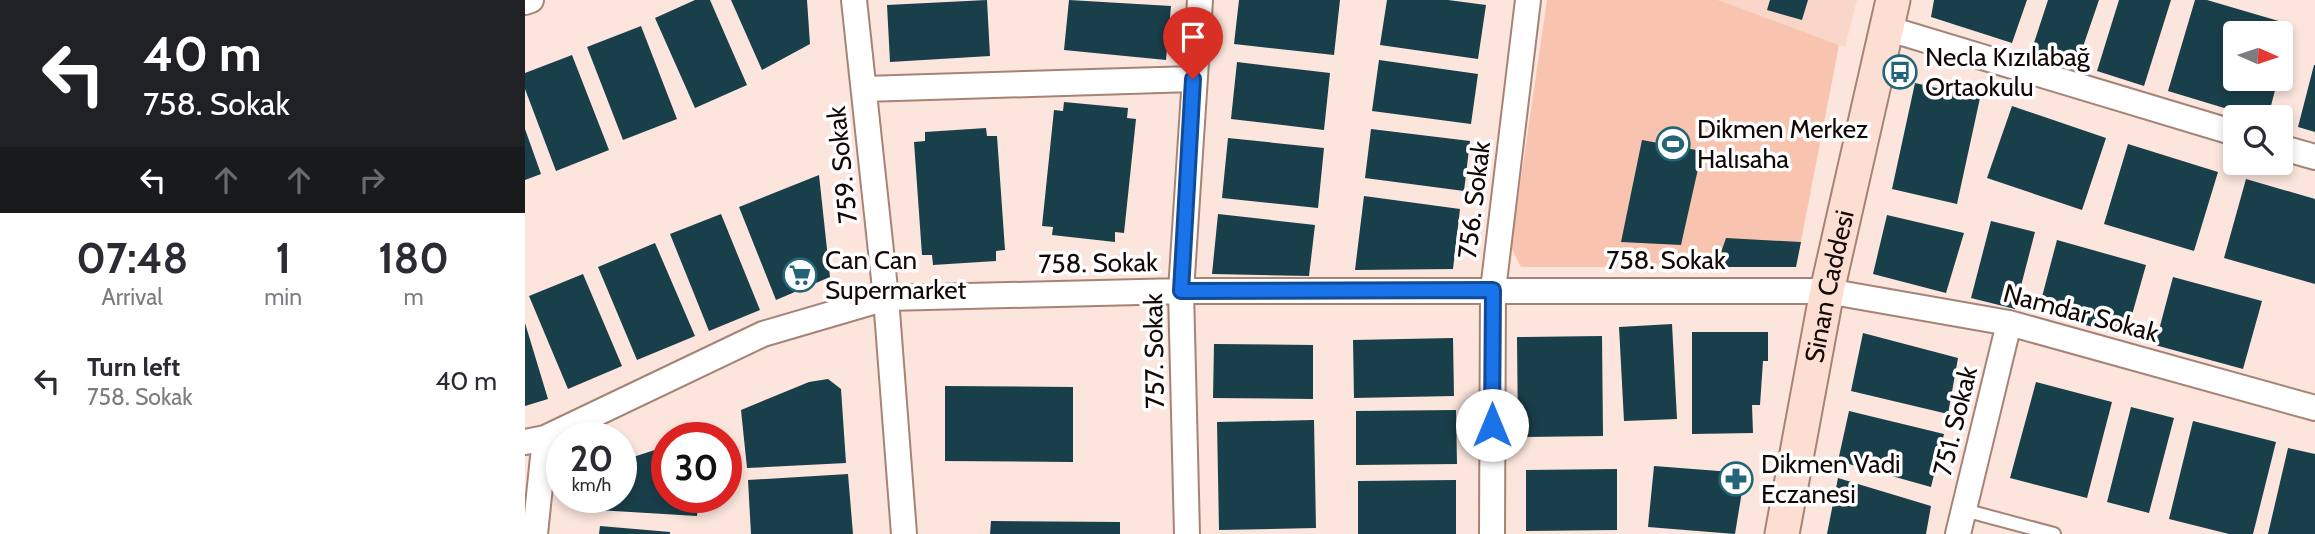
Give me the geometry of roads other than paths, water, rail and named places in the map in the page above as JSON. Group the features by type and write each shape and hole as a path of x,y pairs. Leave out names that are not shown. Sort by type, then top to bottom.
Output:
{"main road":[{"name":"Sinan Caddesi","path":"1782,534 1827,291 1889,14"}],"street":[{"path":"525,2 531,0"},
{"name":"759. Sokak","path":"854,0 886,298 904,534"},
{"name":"757. Sokak","path":"1187,534 1181,291 1200,0"},
{"name":"756. Sokak","path":"1492,534 1493,290 1528,0"},
{"path":"1889,14 2223,129"},
{"path":"864,89 1193,79"},
{"path":"2293,151 2315,158"},
{"name":"758. Sokak","path":"535,440 762,334 886,298 1181,291 1827,291"},
{"name":"Namdar Sokak","path":"1827,291 2009,323 2315,408"},
{"name":"751. Sokak","path":"1958,534 2009,323"},
{"path":"535,440 535,534"}],"lane":[{"path":"1964,510 2054,534"}],"place":[{"name":"Necla Kızılabağ Ortaokulu","path":"1900,72"},
{"name":"Dikmen Merkez Halısaha","path":"1673,144"},
{"name":"Can Can Supermarket","path":"800,275"},
{"name":"Dikmen Vadi Eczanesi","path":"1736,479"}]}
